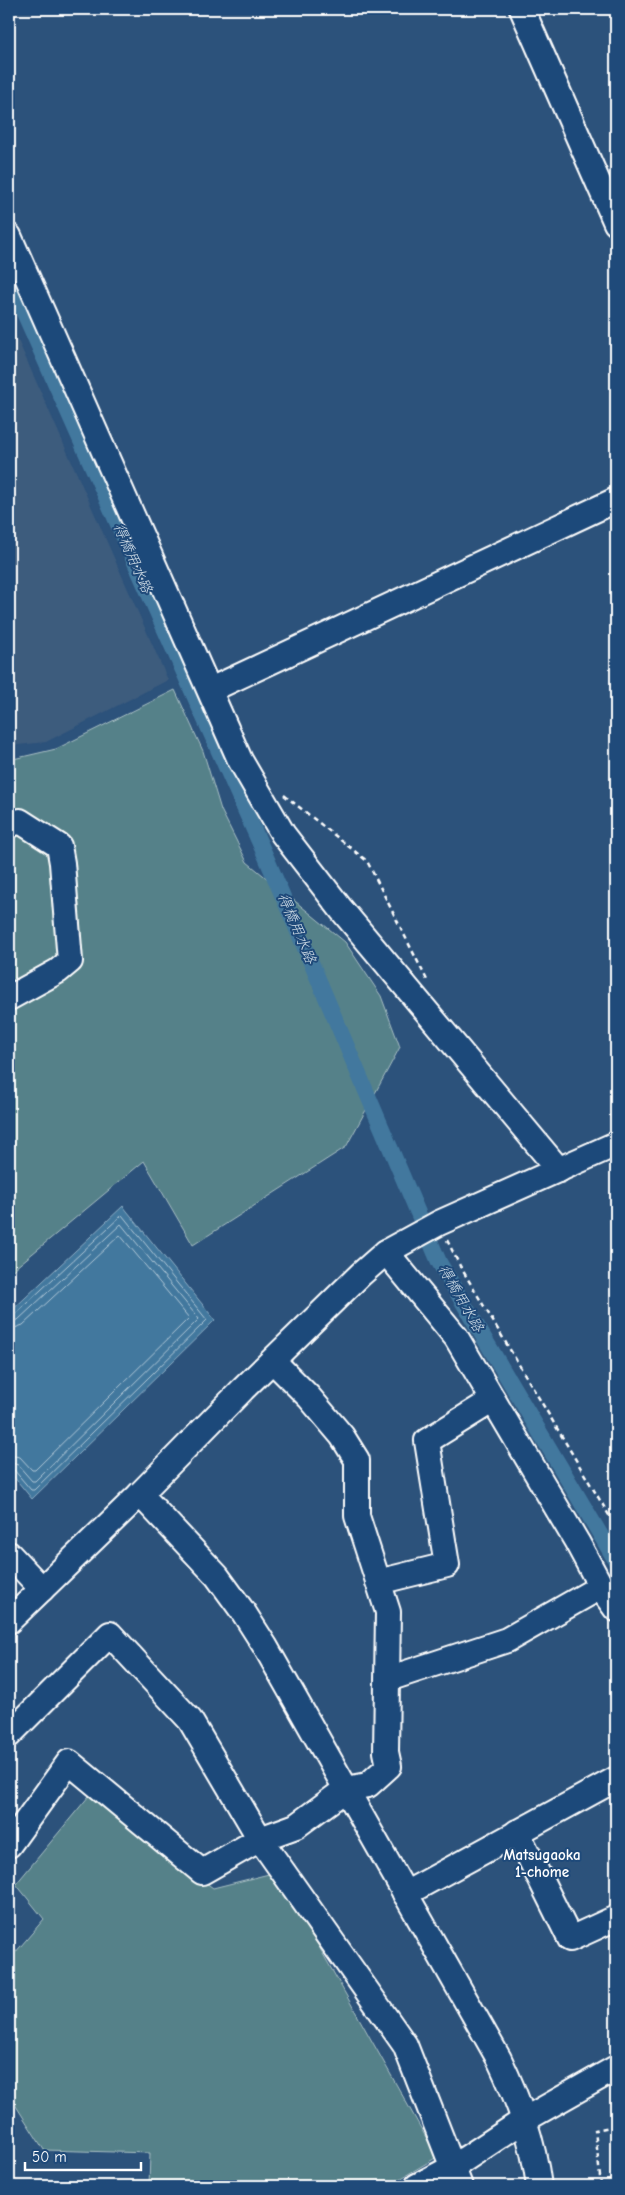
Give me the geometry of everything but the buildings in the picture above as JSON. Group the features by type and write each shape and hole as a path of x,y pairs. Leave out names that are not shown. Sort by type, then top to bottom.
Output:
{"street":[{"path":"522,9 616,223"},
{"path":"9,236 240,760 283,834 341,909 559,1170"},
{"path":"210,690 616,500"},
{"path":"9,825 20,821 59,846 70,961 58,971 9,998"},
{"path":"9,1621 140,1494 243,1389 386,1252 436,1226 616,1144"},
{"path":"386,1252 456,1337 605,1594 616,1609"},
{"path":"9,1845 69,1762 202,1872 260,1839 296,1826 346,1789 368,1785 389,1766 386,1752 388,1612 357,1516 357,1460 331,1423 309,1397 273,1361"},
{"path":"378,1582 447,1565 427,1441 493,1400"},
{"path":"140,1494 212,1570 237,1602 265,1646 499,2060 518,2098 532,2142 539,2186"},
{"path":"9,1554 42,1589"},
{"path":"388,1679 507,1640 602,1586"},
{"path":"9,1735 110,1634 190,1720 260,1839 405,2045 456,2177"},
{"path":"405,1894 616,1779"},
{"path":"517,1832 570,1939 616,1918"},
{"path":"417,2186 456,2177 524,2120 616,2068"}],"path":[{"path":"277,790 367,861 428,980 426,1010"},
{"path":"436,1226 616,1527"},
{"path":"601,2186 595,2130 616,2126"}],"shaded area":[{"path":"9,320 168,680 46,742 9,746"}],"green space":[{"path":"175,690 203,751 221,810 247,862 345,942 381,996 400,1047 346,1147 193,1245 144,1161 9,1273 9,760 56,749"},
{"path":"89,1796 213,1888 277,1872 437,2157 388,2186 149,2186 150,2153 44,2150 9,2095 9,1960 44,1919 16,1884"}],"water":[{"path":"123,1206 215,1320 32,1499 9,1471 9,1313"}],"waterway":[{"name":"得橋用水路","path":"9,279 266,857 439,1262 616,1561"}],"district":[{"name":"Matsugaoka 1-chome","path":"542,1864"}]}
